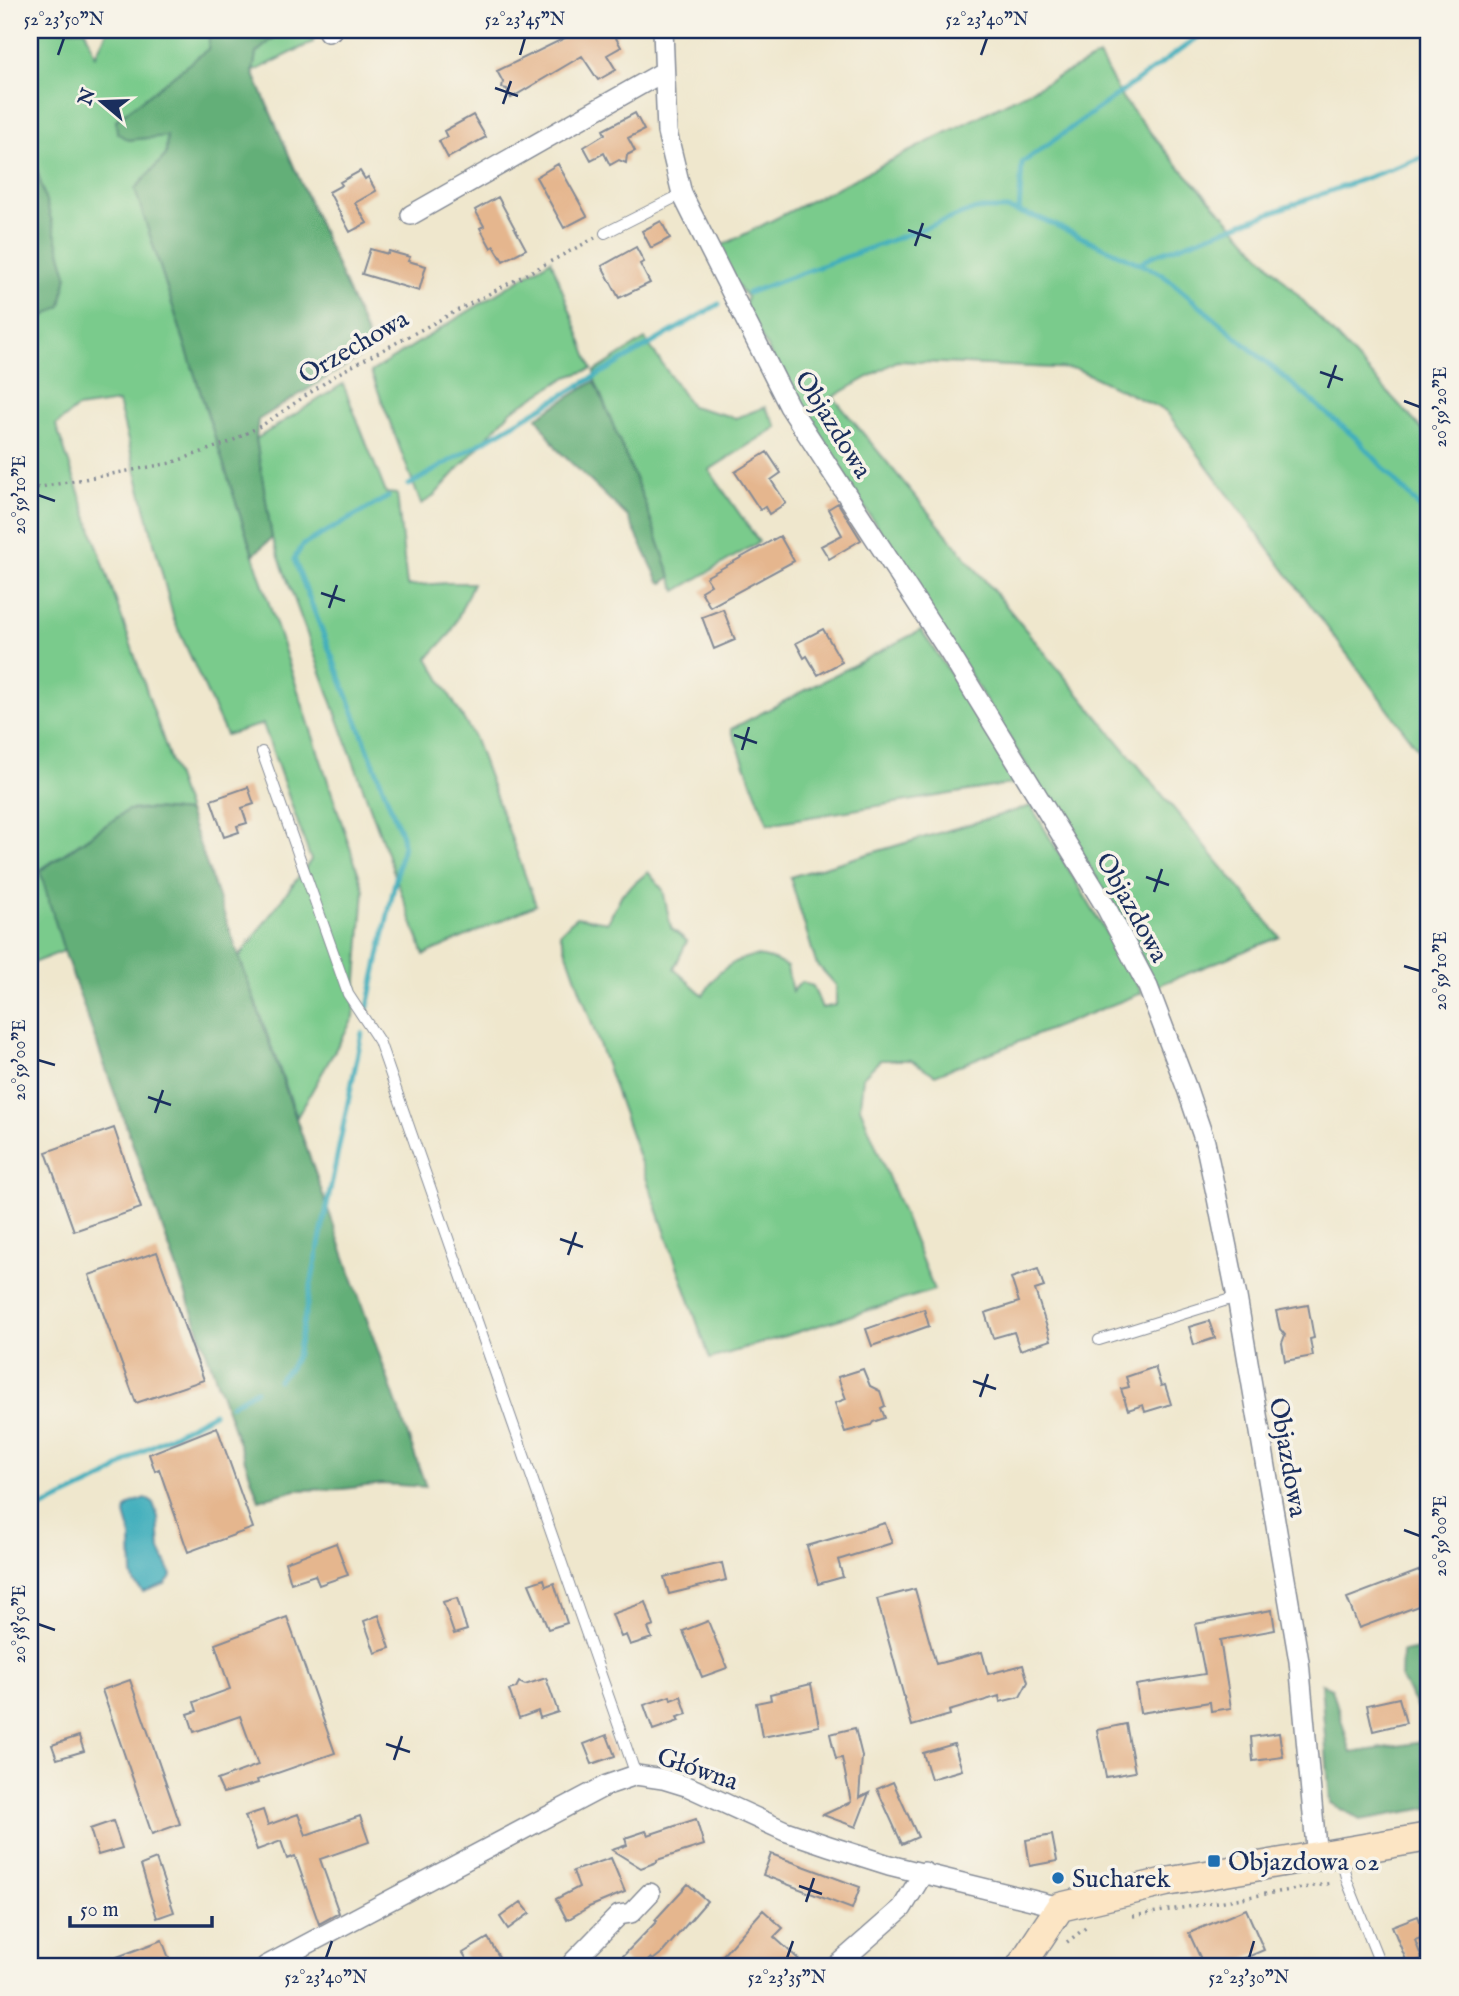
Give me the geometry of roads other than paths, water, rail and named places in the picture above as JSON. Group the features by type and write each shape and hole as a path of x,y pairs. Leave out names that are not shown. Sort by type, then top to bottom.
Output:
{"main road":[{"path":"1021,1966 1060,1907 1166,1882 1429,1837"}],"street":[{"name":"Objazdowa","path":"663,30 667,132 682,194 789,406 949,652 1093,885 1148,987 1205,1142 1237,1297 1299,1661 1328,1855"},
{"path":"411,215 663,72"},
{"name":"Główna","path":"267,1966 607,1785 636,1774 689,1787 785,1831 881,1862 1060,1907"},
{"path":"836,1966 902,1908 924,1872"},
{"path":"578,1966 573,1962 619,1915 631,1913 650,1893"}],"lane":[{"path":"605,233 682,194"},
{"path":"262,752 348,994 379,1041 636,1774"},
{"path":"1099,1340 1237,1297"},
{"path":"1328,1855 1347,1881 1381,1966"}],"water":[{"path":"145,1498 153,1503 158,1517 160,1550 172,1575 165,1584 143,1592 135,1584 132,1575 131,1535 125,1514 132,1503"}],"waterway":[{"path":"1019,213 1022,163 1208,30"},
{"path":"1140,264 1152,256 1429,155"},
{"path":"748,293 976,209 1007,209 1042,219 1162,274 1357,439 1424,512 1429,522"},
{"path":"409,485 719,304"},
{"path":"368,1007 403,845 402,836 294,559 303,545 388,497"},
{"path":"278,1380 290,1368 297,1354 362,1033"},
{"path":"231,1405 256,1390"},
{"path":"39,1509 106,1477 139,1453 214,1413"}],"place":[{"name":"Objazdowa 02","path":"1214,1861"},
{"name":"Sucharek","path":"1058,1878"}]}
